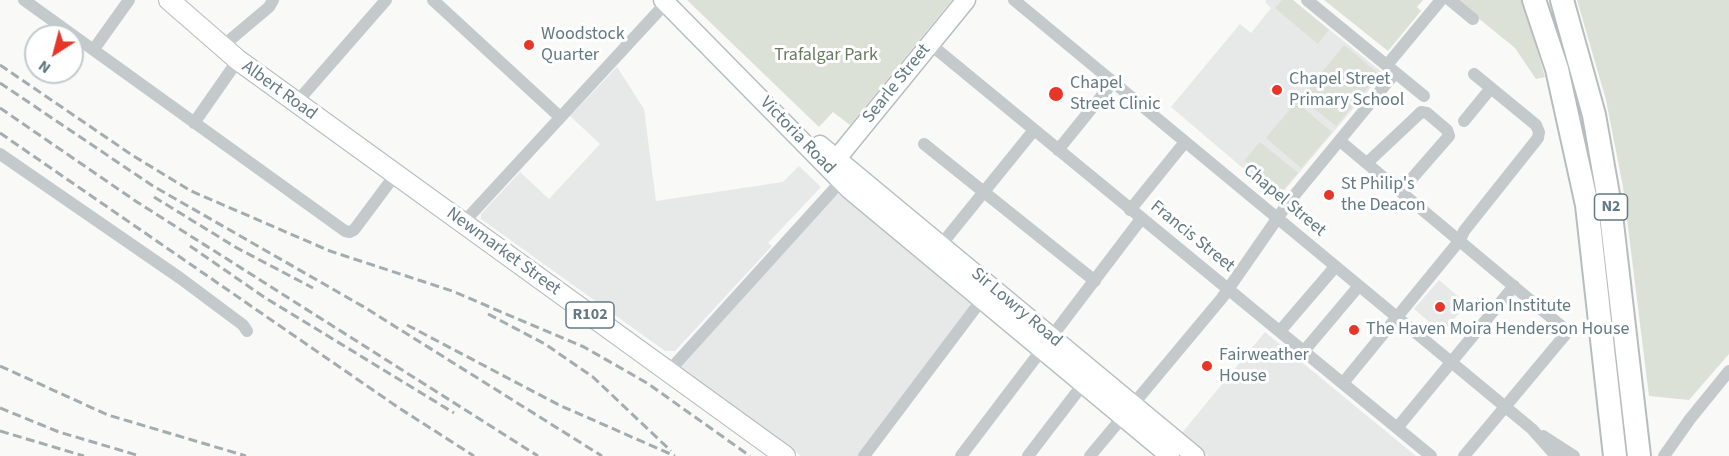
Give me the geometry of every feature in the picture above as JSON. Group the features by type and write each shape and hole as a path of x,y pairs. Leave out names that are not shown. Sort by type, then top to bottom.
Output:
{"highway":[{"name":"N2","path":"1534,0 1557,69 1587,205 1613,443"},
{"name":"N2","path":"1562,0 1594,115 1610,206 1639,456"}],"main road":[{"name":"Albert Road","path":"169,0 231,55 395,175"},
{"name":"Searle Street","path":"839,170 930,44 966,0"},
{"name":"Victoria Road","path":"665,1 754,91 775,103 839,170"},
{"name":"Sir Lowry Road","path":"839,170 935,252 1181,453"},
{"name":"Newmarket Street","path":"395,175 785,456"}],"street":[{"path":"24,0 350,232 395,175"},
{"path":"94,50 129,0"},
{"path":"195,123 231,55 231,39 269,7 273,0"},
{"path":"297,103 386,0"},
{"path":"433,0 560,117"},
{"name":"Chapel Street","path":"1014,0 1532,429 1574,456"},
{"path":"1307,0 1424,96"},
{"path":"1090,456 1227,289 1277,218 1340,141 1441,0"},
{"path":"1450,0 1473,19"},
{"path":"463,223 665,1"},
{"name":"Francis Street","path":"930,44 1431,456"},
{"path":"1343,383 1460,240 1464,231 1538,138 1539,132 1536,125 1474,74"},
{"path":"1058,150 1113,82"},
{"path":"1464,121 1491,88"},
{"path":"1367,163 1421,112 1427,113 1447,130 1449,136 1401,191"},
{"path":"935,252 1034,130"},
{"path":"1340,141 1566,330 1464,456"},
{"path":"1130,210 1185,142"},
{"path":"924,144 1095,281"},
{"path":"0,154 180,278 243,325 247,331"},
{"path":"669,371 839,170"},
{"path":"960,456 1141,219"},
{"path":"1280,331 1335,267"},
{"path":"1304,351 1358,286"},
{"path":"1397,428 1514,286"},
{"path":"864,456 986,294"},
{"path":"1664,456 1729,371"},
{"path":"1028,456 1088,378"},
{"name":"Chapel Street","path":"1532,429 1556,456"},
{"path":"1674,456 1678,436"}],"shaded area":[{"name":"Chapel Street Primary School","path":"1266,0 1293,0 1383,73 1278,198 1171,107 1240,24 1251,33 1271,8 1265,2"},
{"path":"617,67 644,109 656,201 783,182 799,166 821,187 768,243 772,246 675,351 665,351 481,219 481,214 520,172 549,199 600,144 570,116"},
{"path":"838,194 847,198 971,304 859,456 801,456 684,372 680,366"},
{"name":"Marion Institute","path":"1439,280 1467,304 1442,333 1414,309"},
{"path":"1265,332 1416,456 1208,456 1181,434"}],"green space":[{"name":"Trafalgar Park","path":"687,0 952,0 850,125 833,112 819,127"},
{"path":"1282,0 1293,0 1329,30 1318,44 1275,8"},
{"path":"1324,0 1423,0 1417,7 1421,11 1388,51"},
{"path":"1456,0 1522,0 1545,77 1536,79 1515,48"},
{"path":"1577,0 1729,0 1729,354 1689,400 1649,396 1623,187 1606,100"},
{"path":"1344,45 1379,74 1336,126 1301,98"},
{"path":"1296,102 1332,132 1301,168 1266,138"},
{"path":"1260,142 1298,173 1282,191 1245,160"}],"railway":[{"path":"0,65 132,155 191,191 330,251 452,291 584,347 647,383 750,456"},
{"path":"0,83 153,186 364,307 602,456"},
{"path":"0,108 137,202 538,456"},
{"path":"0,133 399,408 474,456"},
{"path":"154,197 237,248 313,288"},
{"path":"190,246 264,297 454,413"},
{"path":"488,314 545,344 593,377 671,451"},
{"path":"407,325 559,405 675,456"},
{"path":"0,366 108,415 246,456"},
{"path":"0,408 59,432 140,456"},
{"path":"0,431 84,456"}],"place":[{"name":"Woodstock Quarter","path":"529,45"},
{"name":"Chapel Street Primary School","path":"1277,90"},
{"name":"Chapel Street Clinic","path":"1056,94"},
{"name":"St Philip's the Deacon","path":"1329,195"},
{"name":"Marion Institute","path":"1440,307"},
{"name":"The Haven Moira Henderson House","path":"1354,330"},
{"name":"Fairweather House","path":"1207,366"}]}
